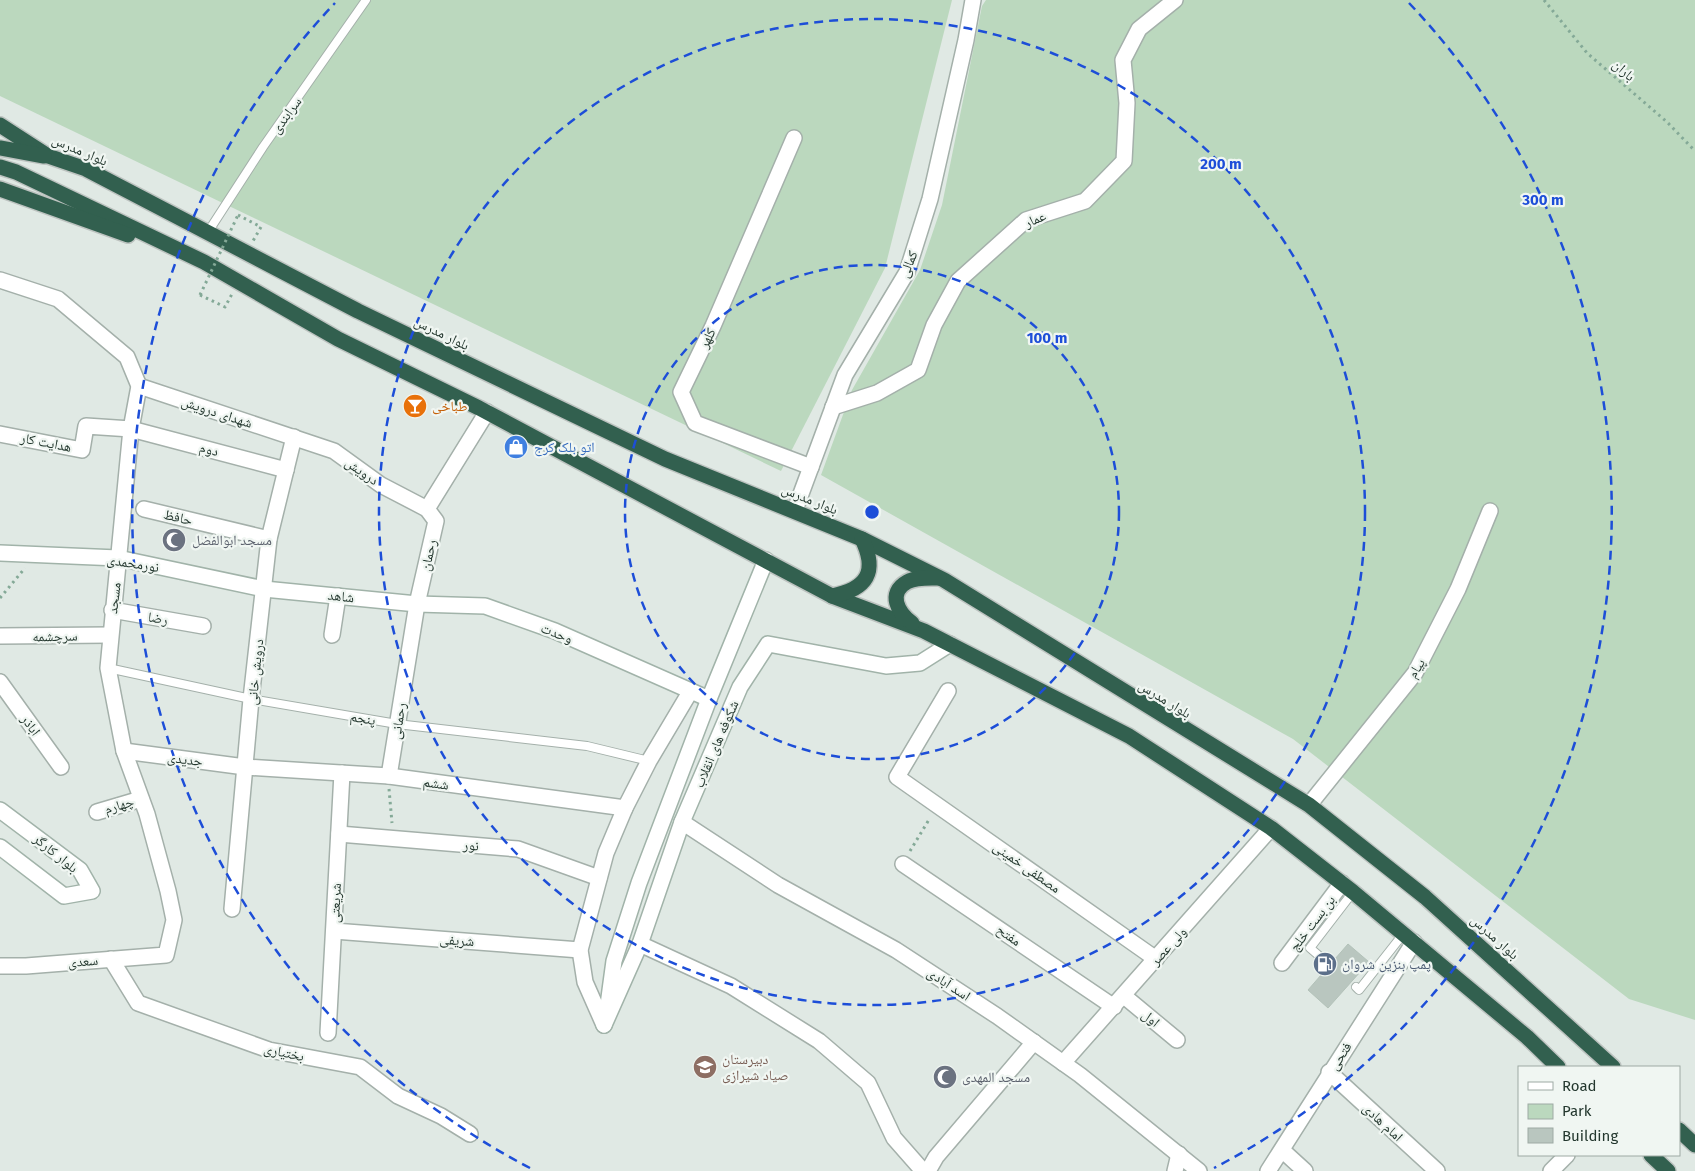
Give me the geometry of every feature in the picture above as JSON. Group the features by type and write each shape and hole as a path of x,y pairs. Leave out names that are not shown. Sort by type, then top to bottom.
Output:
{"highway":[{"name":"بلوار مدرس","path":"0,124 48,156 86,169 351,307 665,459 795,510 862,539 940,578 1309,806 1426,897 1611,1066"},
{"path":"0,148 48,156"},
{"path":"0,167 16,172 204,262 338,339 487,412 832,596 924,631 1129,736 1271,828 1409,938 1527,1038 1557,1066"},
{"path":"0,189 204,262"},
{"path":"832,596 848,593 864,582 871,565 869,553 862,539"},
{"path":"924,631 902,616 896,607 898,592 906,582 920,578 940,578"},
{"path":"1680,1131 1695,1145"},
{"path":"1652,1156 1668,1171"}],"street":[{"name":"کمالی","path":"795,510 845,375 907,272 930,200 966,40 973,0"},
{"name":"عمار","path":"833,407 877,393 918,370 934,325 958,281 1026,220 1085,201 1124,161 1128,103 1123,60 1139,29 1175,0"},
{"name":"کلهر","path":"794,138 713,326 681,392 695,423 811,467"},
{"path":"0,280 58,299 128,357 140,386"},
{"name":"مسجد","path":"140,386 131,429 112,610 108,668 124,751 141,799 168,891 174,920 166,955"},
{"name":"شهدای درویش","path":"140,386 294,437"},
{"path":"427,508 487,412"},
{"name":"هدایت کار","path":"0,434 82,450 86,426 131,429"},
{"name":"دوم","path":"131,429 286,470"},
{"name":"درویش خانی","path":"232,909 251,699 269,539 294,437"},
{"name":"درویش","path":"294,437 334,451 381,484 427,508"},
{"name":"رحمان","path":"417,604 436,521 427,508"},
{"name":"حافظ","path":"144,509 269,539"},
{"name":"پیام","path":"1309,806 1415,673 1458,589 1490,511"},
{"name":"نورمحمدی","path":"0,553 118,558 264,588"},
{"name":"شکوفه های انقلاب","path":"604,1025 617,951 639,883 709,699 766,560"},
{"name":"شاهد","path":"264,588 417,604"},
{"path":"332,635 338,596"},
{"name":"وحدت","path":"417,604 485,606 555,631 690,692"},
{"name":"رحمانی","path":"388,776 417,604"},
{"name":"رضا","path":"112,610 203,626"},
{"name":"سرچشمه","path":"0,636 110,635"},
{"name":"شکوفه های انقلاب","path":"604,1025 640,944 682,822 740,687 768,644 886,666 920,663 950,644"},
{"name":"اباذر","path":"0,682 61,767"},
{"name":"مصطفی خمینی","path":"948,691 897,777 1156,959"},
{"path":"604,1025 585,982 580,950 599,878 625,808 649,760 690,692"},
{"name":"شکوفه های انقلاب","path":"690,692 709,699"},
{"name":"جدیدی","path":"124,751 245,767"},
{"name":"ششم","path":"245,767 388,776 625,808"},
{"name":"شریعتی","path":"328,1033 342,773"},
{"name":"چهارم","path":"97,812 141,799"},
{"name":"بلوار کارگر","path":"0,810 80,870 92,891 64,896 0,847"},
{"name":"اسد آبادی","path":"682,822 778,885 896,950 1034,1042 1199,1171"},
{"name":"ولی عصر","path":"1063,1063 1271,828"},
{"name":"نور","path":"338,834 518,849 599,878"},
{"name":"مفتح","path":"903,864 1114,1007"},
{"name":"بن بست خلج","path":"1282,963 1348,888"},
{"name":"شریفی","path":"334,931 580,950"},
{"name":"فتحی","path":"1268,1171 1409,938"},
{"path":"640,944 731,986 819,1041 868,1083 894,1138 923,1171"},
{"name":"سعدی","path":"0,966 26,966 166,955"},
{"name":"بختیاری","path":"111,959 138,1003 269,1050 360,1067 398,1096 441,1116 470,1134"},
{"name":"اول","path":"1124,996 1177,1040"},
{"path":"928,1171 936,1157 1034,1042"},
{"name":"امام هادی","path":"1329,1072 1437,1171"},
{"path":"1282,1150 1306,1171"},
{"path":"1175,1171 1179,1154"},
{"path":"1552,1171 1566,1156"}],"lane":[{"name":"سرابندی","path":"208,232 263,147 366,0"},
{"name":"پنجم","path":"108,668 251,699 397,724 587,746 649,760"},
{"path":"1324,960 1310,948 1348,888"},
{"path":"1356,987 1359,990 1409,938"}],"path":[{"name":"باران","path":"1544,0 1587,53 1667,122 1695,151"},
{"path":"225,307 200,295 238,215 261,227"},
{"path":"0,598 37,555"},
{"path":"388,776 393,839"},
{"path":"903,864 938,804"}],"green space":[{"path":"0,0 952,0 885,268 781,471 0,96"},
{"path":"986,0 1695,0 1695,1020 1629,999 1293,739 821,475 852,390 920,270 942,205 982,6"}],"building":[{"path":"1348,944 1369,962 1328,1008 1308,990"}],"place":[{"name":"طباخی","path":"415,406"},
{"name":"اتو بلک کرج","path":"516,447"},
{"name":"مسجد ابوالفضل","path":"174,540"},
{"name":"پمپ بنزین شروان","path":"1325,964"},
{"name":"دبیرستان صیاد شیرازی","path":"705,1067"},
{"name":"مسجد المهدی","path":"945,1077"}]}
